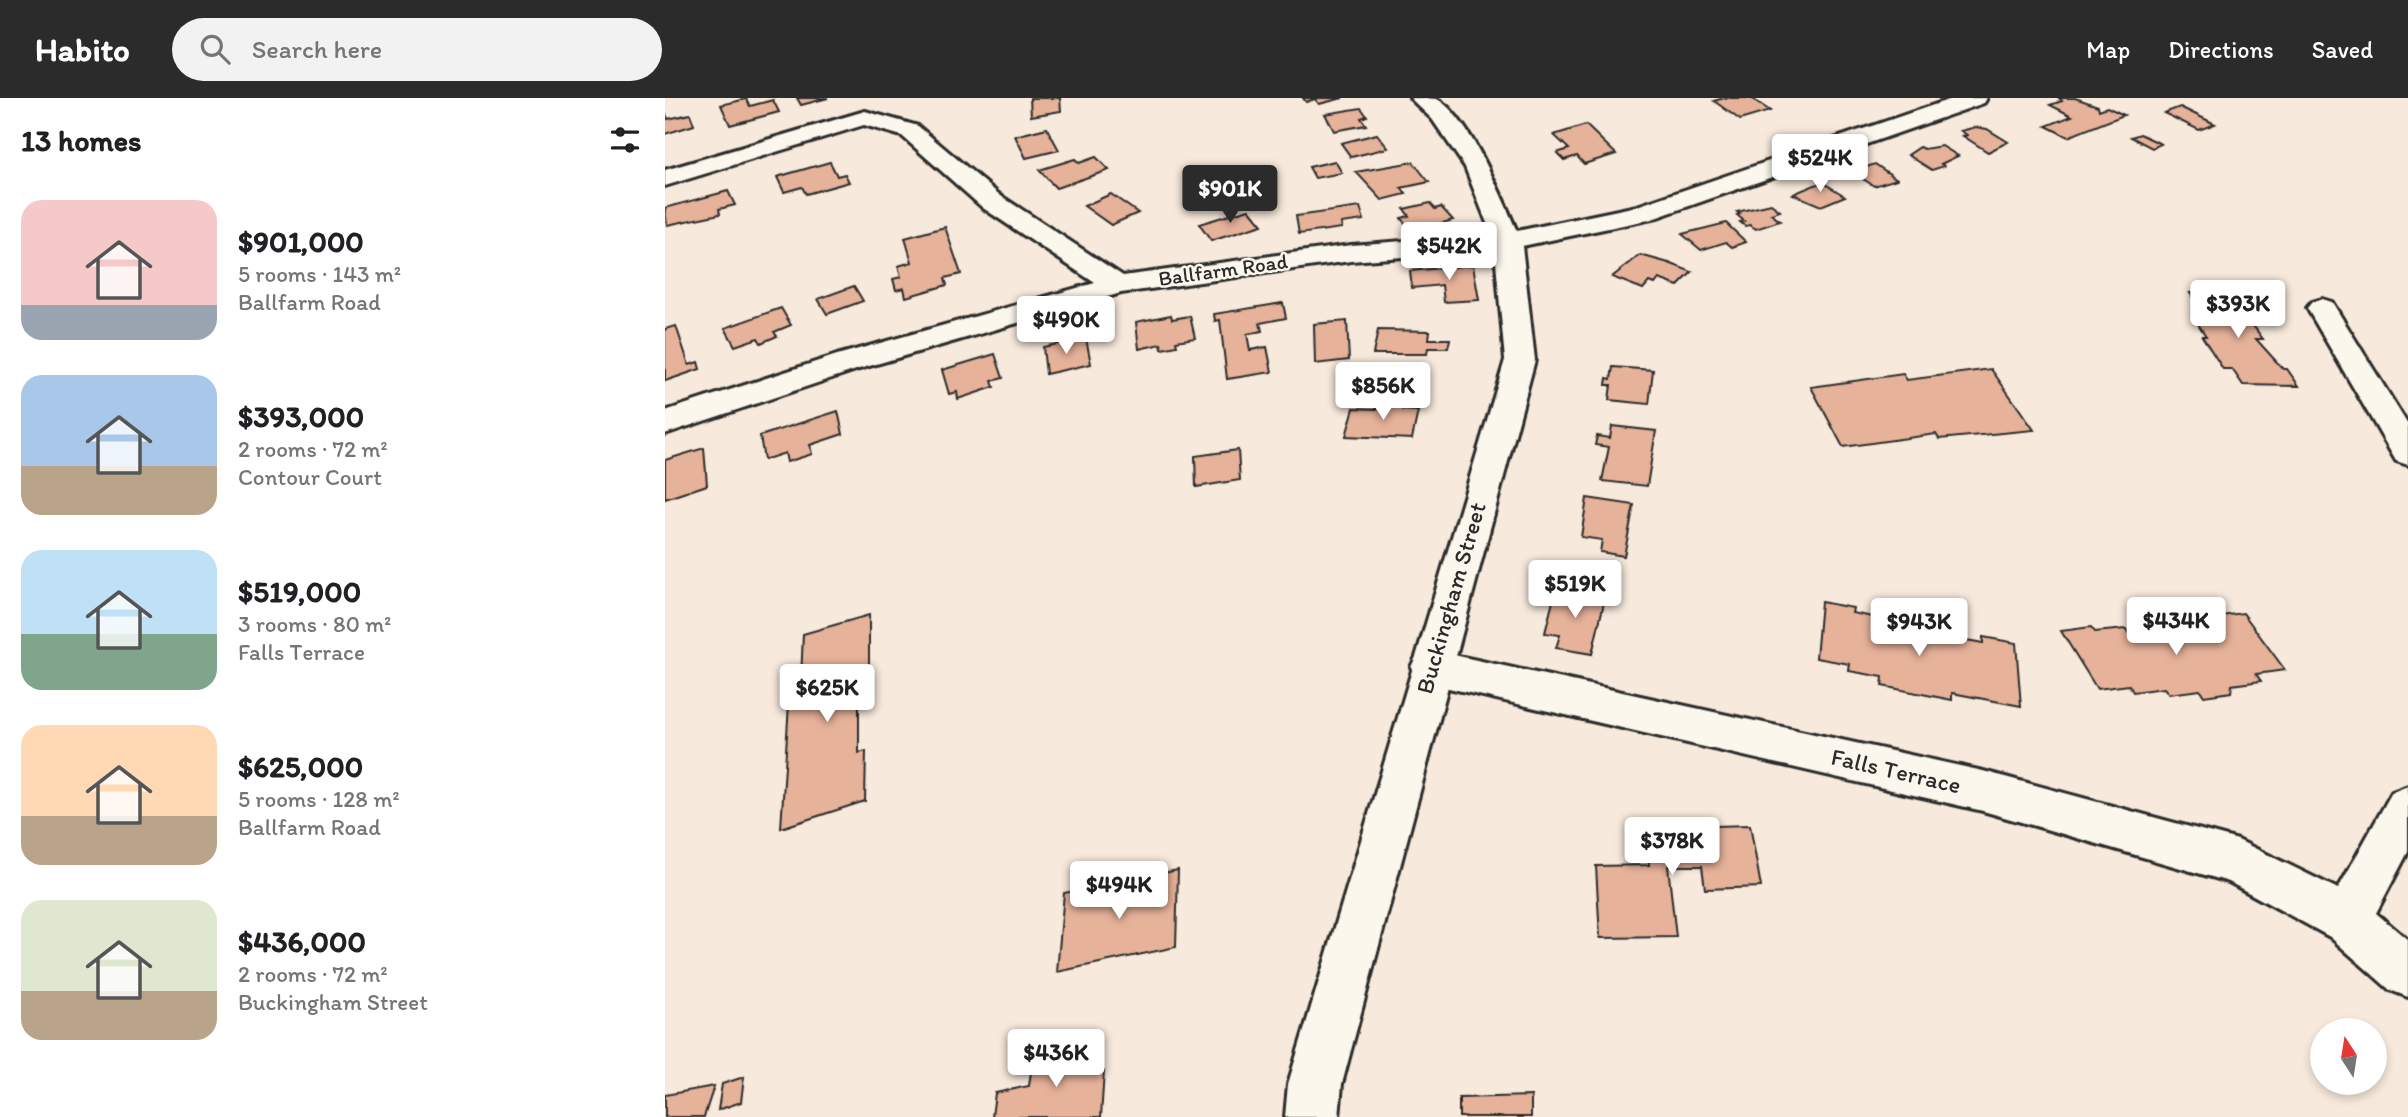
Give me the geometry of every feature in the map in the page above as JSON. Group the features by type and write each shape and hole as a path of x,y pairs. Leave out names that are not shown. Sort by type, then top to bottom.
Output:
{"street":[{"name":"Buckingham Street","path":"1312,1117 1315,1084 1520,360 1508,241 1477,167 1441,114 1421,98"},
{"name":"Ballfarm Road","path":"665,423 848,362 1118,285 1351,253 1508,241 1643,213 1976,98"},
{"path":"665,178 865,118 891,124 910,131 992,202 1118,285"},
{"path":"2322,308 2408,453"},
{"name":"Falls Terrace","path":"1431,667 1983,791 2238,862 2347,920 2408,972"},
{"path":"2347,920 2408,807"}],"building":[{"path":"797,98 828,98 801,105"},
{"path":"1030,98 1060,98 1061,111 1031,116"},
{"path":"1303,98 1343,98 1319,104 1315,99 1306,102"},
{"path":"1724,98 1751,98 1770,111 1740,120 1714,101"},
{"path":"2059,98 2075,98 2098,106 2099,110 2107,107 2124,115 2068,137 2046,126 2072,116 2050,105 2062,101"},
{"path":"746,99 750,106 773,100 779,112 730,125 721,105"},
{"path":"2180,107 2215,124 2199,130 2164,113"},
{"path":"1361,108 1367,116 1361,118 1366,125 1334,131 1325,114"},
{"path":"665,112 668,119 690,114 694,125 665,134"},
{"path":"1586,125 1616,154 1584,164 1577,156 1564,160 1557,153 1569,149 1554,135"},
{"path":"1976,127 1987,129 2008,142 1988,152 1963,136 1967,135 1961,131"},
{"path":"1047,128 1059,150 1026,158 1015,136"},
{"path":"1377,134 1388,148 1351,157 1341,143"},
{"path":"2140,134 2161,144 2152,148 2131,137"},
{"path":"1942,146 1958,156 1941,164 1944,166 1932,170 1908,155 1920,147 1924,149"},
{"path":"1096,157 1109,170 1056,188 1039,170 1075,159 1079,163"},
{"path":"1335,161 1342,173 1315,178 1309,167"},
{"path":"830,162 837,176 845,174 849,182 806,194 802,187 784,192 777,177"},
{"path":"1413,162 1429,182 1401,188 1406,194 1382,200 1356,172"},
{"path":"1875,164 1897,179 1874,186 1852,172"},
{"path":"1822,182 1845,196 1821,206 1793,194"},
{"path":"728,191 735,205 719,209 720,214 667,225 665,208"},
{"path":"1111,194 1138,213 1111,225 1084,206"},
{"path":"1430,203 1435,209 1441,207 1453,220 1411,232 1401,218 1409,216 1404,209"},
{"path":"1771,204 1780,211 1771,214 1780,221 1756,229 1740,222 1744,221 1737,212"},
{"path":"1360,207 1364,220 1341,223 1342,228 1299,234 1296,216"},
{"path":"1249,209 1262,225 1211,241 1199,224"},
{"path":"1726,223 1746,242 1732,247 1726,242 1701,250 1682,234"},
{"path":"945,227 961,274 945,278 947,285 906,297 904,288 896,290 893,279 901,277 898,266 912,262 905,238"},
{"path":"1640,255 1692,272 1678,286 1659,279 1655,284 1649,282 1643,289 1612,277"},
{"path":"1473,265 1479,300 1444,302 1442,285 1412,288 1410,271"},
{"path":"854,286 863,301 827,314 818,299"},
{"path":"2190,293 2241,293 2256,322 2252,324 2263,339 2256,339 2283,369 2287,369 2299,386 2243,385 2232,369 2223,369 2202,336 2206,336 2196,321 2202,321 2193,307 2199,307"},
{"path":"1283,303 1286,318 1260,323 1262,331 1247,334 1250,350 1267,347 1272,372 1227,379 1220,320 1215,321 1214,314"},
{"path":"781,308 791,325 774,332 777,336 761,343 758,338 735,346 725,328"},
{"path":"1171,315 1172,319 1190,316 1195,338 1176,341 1177,346 1162,349 1161,344 1139,349 1136,322"},
{"path":"1347,321 1349,360 1315,364 1314,324"},
{"path":"676,326 689,365 698,362 700,369 665,381 665,329"},
{"path":"1378,330 1430,331 1429,339 1450,339 1448,348 1428,348 1427,354 1373,354"},
{"path":"1086,338 1091,364 1046,374 1043,347"},
{"path":"995,354 1003,378 992,381 994,387 958,399 957,392 949,394 942,370"},
{"path":"1613,367 1653,370 1649,404 1609,400 1611,385 1606,385 1607,378 1611,379"},
{"path":"1991,369 2034,430 1939,439 1936,434 1843,447 1811,387 1903,374 1907,380"},
{"path":"1406,399 1403,410 1418,411 1412,439 1346,436 1354,408 1376,409"},
{"path":"838,411 843,434 810,445 812,454 787,462 785,453 764,460 760,436"},
{"path":"1612,426 1656,431 1647,486 1602,481 1609,447 1595,445 1597,436 1610,438"},
{"path":"704,448 707,485 665,499 665,460"},
{"path":"1238,450 1240,480 1196,487 1195,456"},
{"path":"1587,498 1634,505 1624,556 1600,552 1602,540 1581,537"},
{"path":"1556,589 1605,598 1592,654 1556,648 1560,635 1545,633"},
{"path":"1821,602 1853,608 1852,613 1884,619 1884,625 1917,631 1917,637 1949,643 1950,637 1983,643 1983,637 2016,643 2021,706 1952,693 1952,700 1882,686 1883,677 1849,671 1850,664 1816,658"},
{"path":"2243,613 2285,670 2256,674 2261,681 2232,685 2231,692 2204,696 2200,690 2169,694 2164,688 2133,692 2129,685 2097,689 2061,631 2091,627 2095,632 2126,629 2129,634 2159,630 2164,637 2192,633 2188,627 2218,623 2213,617"},
{"path":"869,615 869,680 859,683 859,753 866,751 865,801 781,828 789,704 800,701 803,634"},
{"path":"1750,825 1761,887 1705,889 1702,866 1668,866 1676,937 1600,938 1596,866 1649,865 1645,828"},
{"path":"1178,870 1176,947 1057,972 1064,893"},
{"path":"1092,1046 1090,1073 1104,1071 1101,1117 992,1117 995,1093 1029,1086 1033,1057"},
{"path":"744,1077 741,1102 718,1110 722,1084"},
{"path":"714,1086 704,1117 665,1117 665,1095"},
{"path":"1531,1096 1531,1117 1459,1117 1459,1098"}]}
